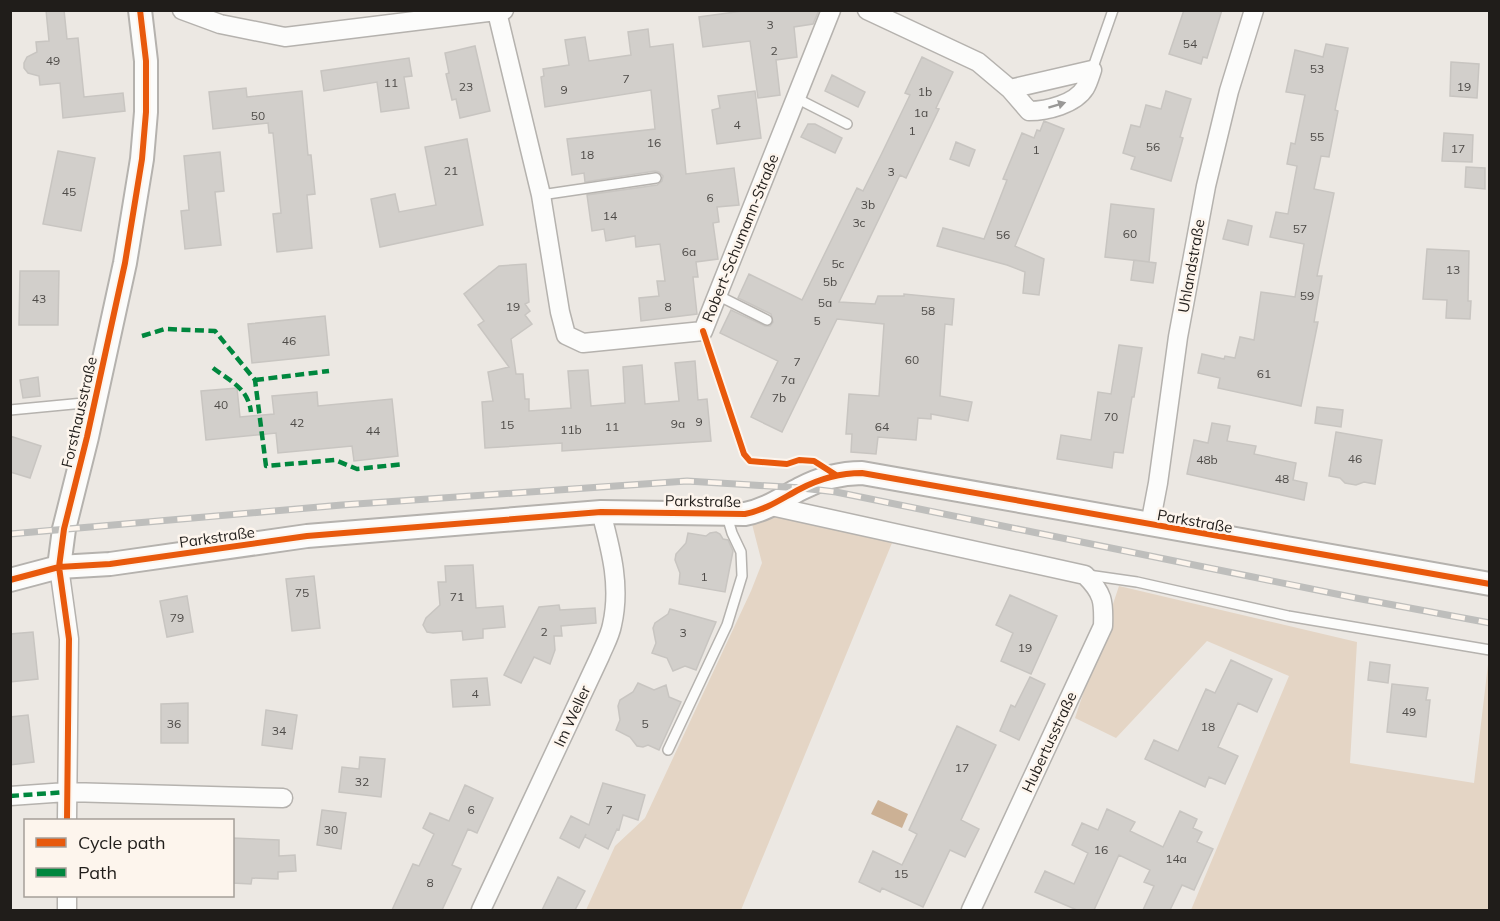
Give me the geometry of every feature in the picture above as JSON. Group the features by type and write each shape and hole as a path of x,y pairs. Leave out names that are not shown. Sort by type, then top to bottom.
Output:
{"street":[{"name":"Forsthausstraße","path":"67,819 69,639 59,567 64,529 125,263 142,159 146,112 146,61 140,10"},
{"path":"182,10 220,24 285,37 500,11"},
{"name":"Robert-Schumann-Straße","path":"500,11 541,195 560,312 566,335 583,343 703,331 831,10"},
{"path":"867,10 978,62 1010,89 1029,111 1038,111 1077,97 1085,87 1092,70"},
{"name":"Uhlandstraße","path":"1150,525 1178,337 1206,186 1229,91 1254,10"},
{"path":"1010,89 1092,70"},
{"name":"Parkstraße","path":"10,580 59,567 110,564 307,536 601,512 745,514 771,506 802,488 836,475 862,473 1150,525 1489,582"},
{"name":"Parkstraße","path":"771,506 1085,575"},
{"name":"Im Weller","path":"481,910 612,627 616,599 614,562 601,512"},
{"name":"Hubertusstraße","path":"971,910 1103,626 1104,605 1098,588 1085,575"},
{"path":"10,796 67,792 283,798"}],"lane":[{"path":"1092,70 1113,10"},
{"path":"796,98 847,124"},
{"path":"541,195 656,178"},
{"path":"717,295 767,320"},
{"path":"10,410 94,402"},
{"path":"668,750 727,625 742,576 741,552 732,533 727,513"},
{"path":"1085,575 1137,582 1288,616 1490,650"}],"shaded area":[{"path":"785,515 892,543 741,910 586,910 615,846 645,818 751,591 762,563 752,524"},
{"path":"1119,586 1357,642 1350,763 1474,783 1489,656 1489,910 1191,910 1289,676 1207,641 1116,738 1075,718"},
{"path":"878,800 908,814 902,828 871,814"}],"building":[{"path":"46,10 64,10 67,39 78,38 84,97 123,93 125,111 63,118 60,83 40,85 39,76 28,73 24,68 27,57 37,52 36,42 49,41"},
{"path":"750,10 819,10 813,24 794,27 797,57 776,60 780,95 758,98 750,41 703,47 699,17"},
{"path":"1184,10 1222,10 1207,58 1203,57 1201,64 1169,54"},
{"path":"648,29 650,47 673,44 686,174 734,168 739,205 717,207 719,222 713,223 718,259 696,262 698,277 693,277 697,314 641,321 639,298 659,296 657,281 665,281 660,244 636,247 635,236 606,241 604,229 592,231 587,195 657,185 662,181 663,176 655,171 585,182 584,173 572,175 567,139 655,129 651,90 545,107 541,77 544,76 543,69 569,65 565,40 585,37 589,61 631,55 628,32"},
{"path":"1326,44 1348,48 1335,110 1338,111 1329,157 1321,156 1314,189 1334,193 1317,276 1322,276 1314,322 1318,322 1301,406 1218,388 1220,378 1198,373 1202,354 1224,359 1225,356 1235,358 1240,337 1254,340 1261,292 1295,297 1304,244 1270,237 1276,212 1288,214 1297,166 1287,164 1291,143 1295,144 1305,95 1286,92 1295,50 1323,57"},
{"path":"475,46 490,111 460,118 456,99 452,100 446,74 449,73 445,53"},
{"path":"922,57 953,72 936,108 939,109 906,178 900,175 839,302 875,304 878,296 904,296 904,294 954,299 952,325 945,324 940,396 972,402 968,421 931,414 931,419 918,418 916,440 878,437 876,454 851,452 852,434 846,434 849,394 879,396 884,324 837,319 782,432 751,417 778,361 720,333 731,310 765,326 770,326 773,322 771,314 738,298 749,274 802,300 857,188 863,191 881,155 910,95 905,93"},
{"path":"409,58 412,76 404,77 409,108 381,112 377,82 324,91 321,71"},
{"path":"1451,62 1479,64 1477,98 1450,96"},
{"path":"832,75 865,92 858,107 825,91"},
{"path":"246,88 247,97 302,91 308,155 311,155 315,194 307,195 312,248 277,252 273,214 281,213 273,133 269,133 268,123 213,129 209,92"},
{"path":"755,91 761,138 717,144 712,110 720,108 718,96"},
{"path":"1166,91 1191,99 1171,181 1131,169 1135,157 1123,153 1131,125 1140,127 1146,105 1161,109"},
{"path":"1044,121 1064,129 1015,246 1044,259 1039,295 1023,293 1025,272 937,246 943,228 984,239 1007,180 1003,179 1022,133 1034,138"},
{"path":"808,124 815,124 842,138 835,153 801,137"},
{"path":"1444,133 1473,135 1472,162 1442,161"},
{"path":"467,139 483,225 380,247 371,199 395,194 399,212 436,205 425,147"},
{"path":"956,142 975,150 969,166 950,159"},
{"path":"58,151 95,158 81,231 43,224"},
{"path":"220,152 224,191 215,192 221,245 185,249 181,211 189,210 184,156"},
{"path":"1466,167 1485,168 1485,189 1465,187"},
{"path":"1111,204 1154,209 1149,262 1105,257"},
{"path":"1228,220 1252,226 1248,245 1223,239"},
{"path":"1427,249 1469,251 1470,319 1446,318 1447,300 1423,299"},
{"path":"1134,260 1156,263 1153,283 1131,280"},
{"path":"526,264 529,302 525,304 530,311 525,315 532,324 511,339 516,374 523,374 525,399 529,399 529,411 571,408 568,371 588,370 591,406 625,403 623,367 642,365 645,404 679,401 675,363 695,361 698,400 707,399 711,441 562,451 562,443 485,448 482,402 493,401 488,372 509,367 478,325 484,321 464,294 499,266"},
{"path":"20,271 59,271 58,325 19,325"},
{"path":"325,316 329,355 252,363 248,324"},
{"path":"1119,345 1142,348 1123,453 1114,452 1112,468 1057,459 1061,435 1091,440 1098,392 1111,394"},
{"path":"38,377 40,396 23,398 20,380"},
{"path":"237,388 240,417 274,414 272,396 317,392 318,406 392,399 398,456 354,461 352,446 278,453 276,433 206,440 201,391"},
{"path":"1317,407 1343,410 1341,427 1315,423"},
{"path":"1212,423 1230,426 1227,441 1256,446 1254,454 1296,463 1293,480 1307,483 1304,500 1187,474 1194,440 1208,443"},
{"path":"1336,432 1382,440 1375,484 1364,482 1356,485 1329,476"},
{"path":"10,436 41,446 30,478 10,472"},
{"path":"716,532 723,539 728,540 733,551 725,592 679,584 680,573 675,560 676,554 686,543 688,533 706,536"},
{"path":"473,565 476,608 503,606 505,627 483,629 483,638 463,640 462,631 427,632 423,625 426,618 440,605 438,582 446,582 445,566"},
{"path":"314,576 320,628 292,631 286,579"},
{"path":"1010,595 1057,616 1031,674 1001,661 1013,633 996,625"},
{"path":"187,596 193,632 167,637 160,601"},
{"path":"559,605 560,610 595,608 596,623 561,626 562,636 554,636 555,650 550,664 534,657 521,683 504,675 539,607"},
{"path":"670,609 716,622 696,670 685,666 673,671 667,658 652,653 656,643 653,628 655,623 668,614"},
{"path":"33,632 38,679 10,682 10,634"},
{"path":"1231,660 1272,679 1257,712 1238,703 1218,747 1238,756 1225,784 1209,777 1205,787 1145,759 1154,740 1178,751 1206,689 1215,693"},
{"path":"1370,662 1390,665 1388,683 1368,680"},
{"path":"1030,677 1045,684 1019,740 1000,731 1011,705 1015,707"},
{"path":"487,678 490,705 453,707 451,680"},
{"path":"638,683 654,690 666,685 669,697 681,702 659,750 648,745 637,746 630,737 616,730 620,720 618,706 620,700 633,692"},
{"path":"1392,684 1428,688 1426,700 1430,700 1426,737 1387,732"},
{"path":"188,703 188,743 161,743 161,704"},
{"path":"266,710 297,715 292,749 262,745"},
{"path":"28,715 34,762 10,765 10,717"},
{"path":"957,726 996,745 961,820 979,829 965,857 950,850 923,907 882,888 880,892 859,882 873,851 902,865 917,834 909,830"},
{"path":"360,757 385,759 381,797 339,792 342,767 359,769"},
{"path":"603,783 645,795 638,820 623,815 619,830 617,829 608,849 585,837 586,834 579,848 560,838 571,816 589,825"},
{"path":"465,785 493,798 477,833 468,829 452,865 461,869 442,910 392,910 413,864 419,866 434,834 423,828 430,813 449,821"},
{"path":"1107,809 1135,822 1130,831 1163,847 1180,811 1197,819 1193,828 1202,832 1197,842 1213,849 1194,890 1182,885 1170,910 1143,910 1154,886 1144,882 1150,870 1119,855 1094,910 1077,910 1035,892 1045,871 1074,884 1088,853 1072,845 1082,823 1098,830"},
{"path":"322,810 346,813 341,849 317,845"},
{"path":"234,838 279,840 279,856 295,855 296,871 278,872 278,879 252,878 251,884 234,883"},
{"path":"558,877 585,891 575,910 542,910"}],"railway":[{"path":"10,534 342,505 687,481 836,492 1356,598 1490,623"}],"marked path":[{"path":"142,336 165,329 215,331 255,380 266,466 335,460 357,469 404,464"},
{"path":"213,368 242,391 251,412"},
{"path":"255,380 329,371"},
{"path":"10,796 67,792"}],"cycle path":[{"path":"67,819 69,639 59,567 64,529 87,437 125,263 142,159 146,112 146,61 140,10"},
{"path":"703,331 744,454 750,461 787,464 799,460 814,461 836,475"},
{"path":"10,580 59,567 110,564 307,536 601,512 745,514 767,507 822,480 838,475 862,473 1490,584"}]}
